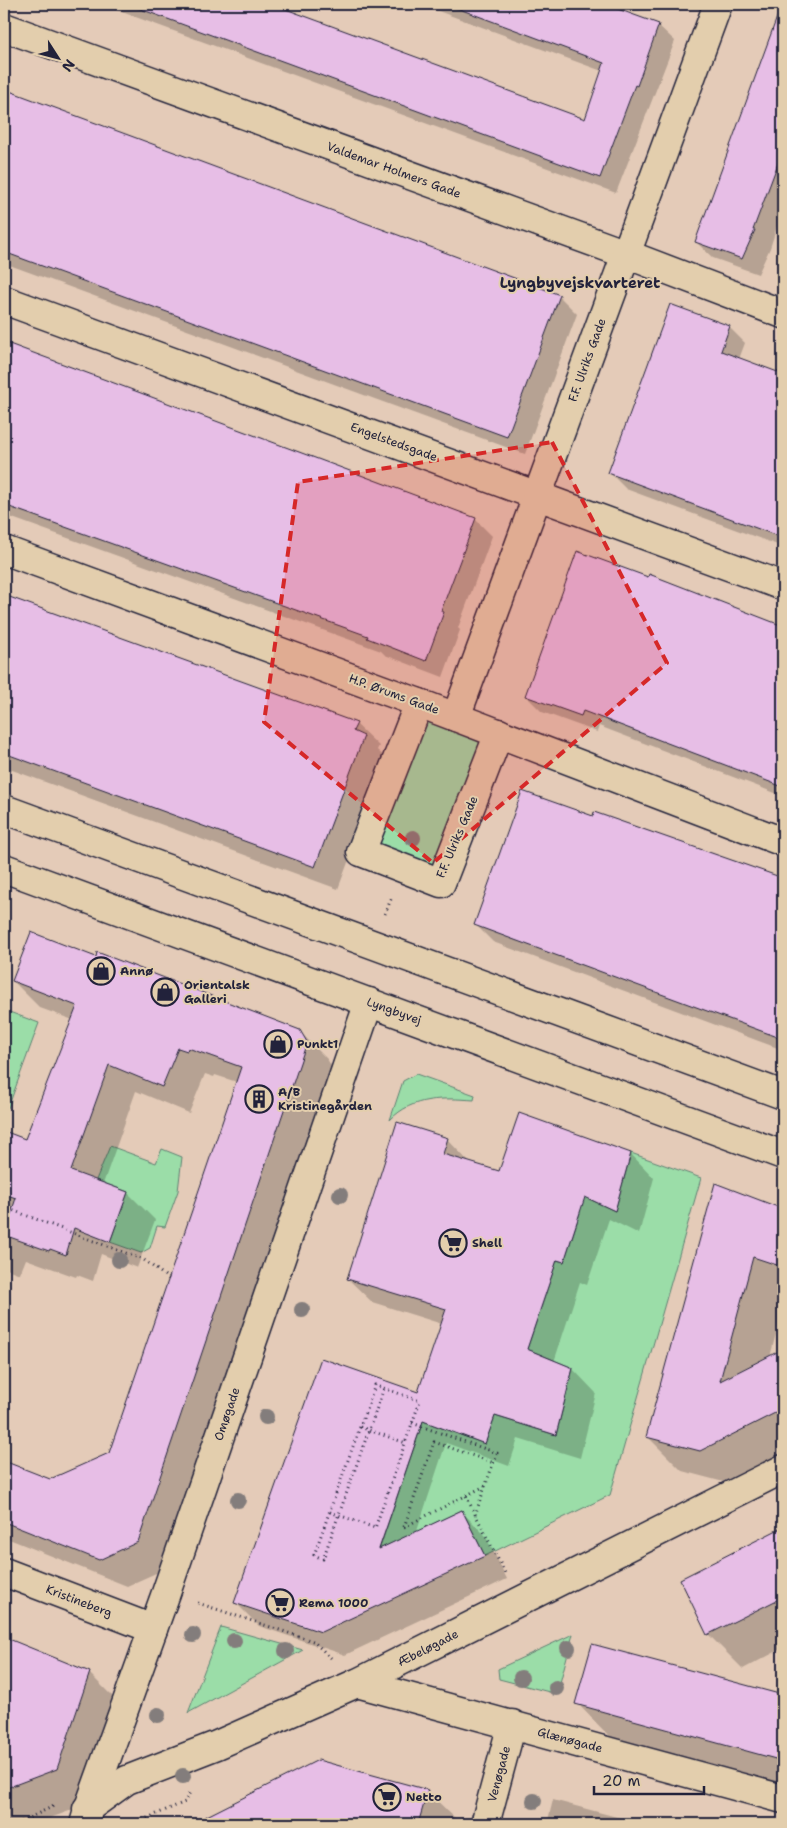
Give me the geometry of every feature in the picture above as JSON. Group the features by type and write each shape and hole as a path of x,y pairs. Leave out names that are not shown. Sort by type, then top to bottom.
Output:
{"street":[{"name":"F.F. Ulriks Gade","path":"456,717 718,4"},
{"name":"Valdemar Holmers Gade","path":"4,27 626,254 783,314"},
{"name":"Engelstedsgade","path":"4,300 783,586"},
{"name":"H.P. Ørums Gade","path":"4,550 419,703 783,842"},
{"name":"F.F. Ulriks Gade","path":"419,703 361,852 440,883 499,733"},
{"path":"4,809 783,1095"},
{"name":"Lyngbyvej","path":"4,868 783,1155"},
{"name":"Omøgade","path":"82,1818 166,1593 369,1002"},
{"name":"Æbeløgade","path":"82,1818 127,1780 217,1746 357,1683 783,1469"},
{"name":"Kristineberg","path":"4,1572 153,1629"},
{"name":"Glænøgade","path":"357,1683 783,1799"},
{"name":"Venøgade","path":"485,1824 512,1724"}],"path":[{"path":"374,945 403,868"},
{"path":"4,1207 144,1260 169,1279"},
{"path":"330,1512 339,1515 375,1528 420,1401 384,1388 375,1385 314,1556 323,1559 339,1515 384,1388"},
{"path":"412,1423 497,1453 475,1515"},
{"path":"360,1427 406,1443"},
{"path":"486,1486 404,1527 434,1442 494,1463"},
{"path":"466,1496 508,1578"},
{"path":"166,1593 313,1641 357,1683"}],"highlighted area":[{"path":"552,442 667,663 433,863 264,722 298,482"}],"green space":[{"path":"419,716 487,743 437,871 369,845"},
{"path":"4,1010 39,1023 8,1108 4,1107"},
{"path":"416,1074 475,1095 474,1100 429,1100 408,1106 390,1120 403,1081"},
{"path":"110,1146 156,1163 162,1149 182,1157 178,1191 165,1227 157,1226 150,1248 141,1253 110,1242 128,1192 96,1180"},
{"path":"631,1153 701,1178 610,1495 485,1556 462,1510 379,1550 423,1421 485,1444 495,1416 556,1435 573,1368 527,1349 557,1260 564,1262 580,1213 572,1191 615,1211"},
{"path":"221,1627 303,1650 188,1713"},
{"path":"573,1634 557,1694 499,1679 498,1669"}],"building":[{"path":"136,4 272,4 585,119 604,63 454,7 455,4 604,4 659,24 637,86 635,85 600,178 135,7"},
{"path":"780,9 783,10 783,150 753,230 755,230 742,259 695,242"},
{"path":"4,89 560,295 507,437 4,252"},
{"path":"670,304 730,326 721,351 783,374 783,538 608,473"},
{"path":"4,342 476,518 441,611 444,612 426,661 367,638 368,636 4,505"},
{"path":"577,551 648,577 649,574 783,626 783,787 583,711 581,716 525,696"},
{"path":"4,595 357,723 353,731 364,736 315,867 4,753"},
{"path":"522,791 593,816 594,812 783,878 783,1039 474,925"},
{"path":"31,932 96,957 97,952 300,1030 307,1042 138,1542 99,1560 4,1522 4,1461 50,1479 109,1453 241,1067 188,1048 187,1051 178,1048 162,1087 109,1065 71,1171 128,1192 110,1242 74,1228 66,1255 4,1235 16,1198 4,1194 4,1131 25,1139 77,1006 12,981"},
{"path":"519,1113 631,1153 615,1211 585,1197 564,1262 557,1260 527,1349 573,1368 556,1435 495,1416 485,1444 423,1421 379,1549 462,1510 485,1556 321,1632 234,1603 321,1358 418,1392 446,1309 347,1279 397,1122 448,1138 443,1154 499,1171"},
{"path":"715,1183 783,1209 783,1267 753,1257 720,1381 783,1349 783,1409 700,1451 646,1437"},
{"path":"783,1527 783,1597 707,1635 680,1579"},
{"path":"4,1637 90,1672 57,1769 4,1789"},
{"path":"592,1644 783,1695 783,1761 575,1704"},
{"path":"318,1760 428,1790 418,1824 191,1824"}],"place":[{"name":"Annø","path":"101,971"},
{"name":"Orientalsk Galleri","path":"165,992"},
{"name":"Punkt1","path":"278,1044"},
{"name":"A/B Kristinegården","path":"259,1099"},
{"name":"Shell","path":"453,1243"},
{"name":"Rema 1000","path":"280,1603"},
{"name":"Netto","path":"387,1797"}],"district":[{"name":"Lyngbyvejskvarteret","path":"580,283"}]}
